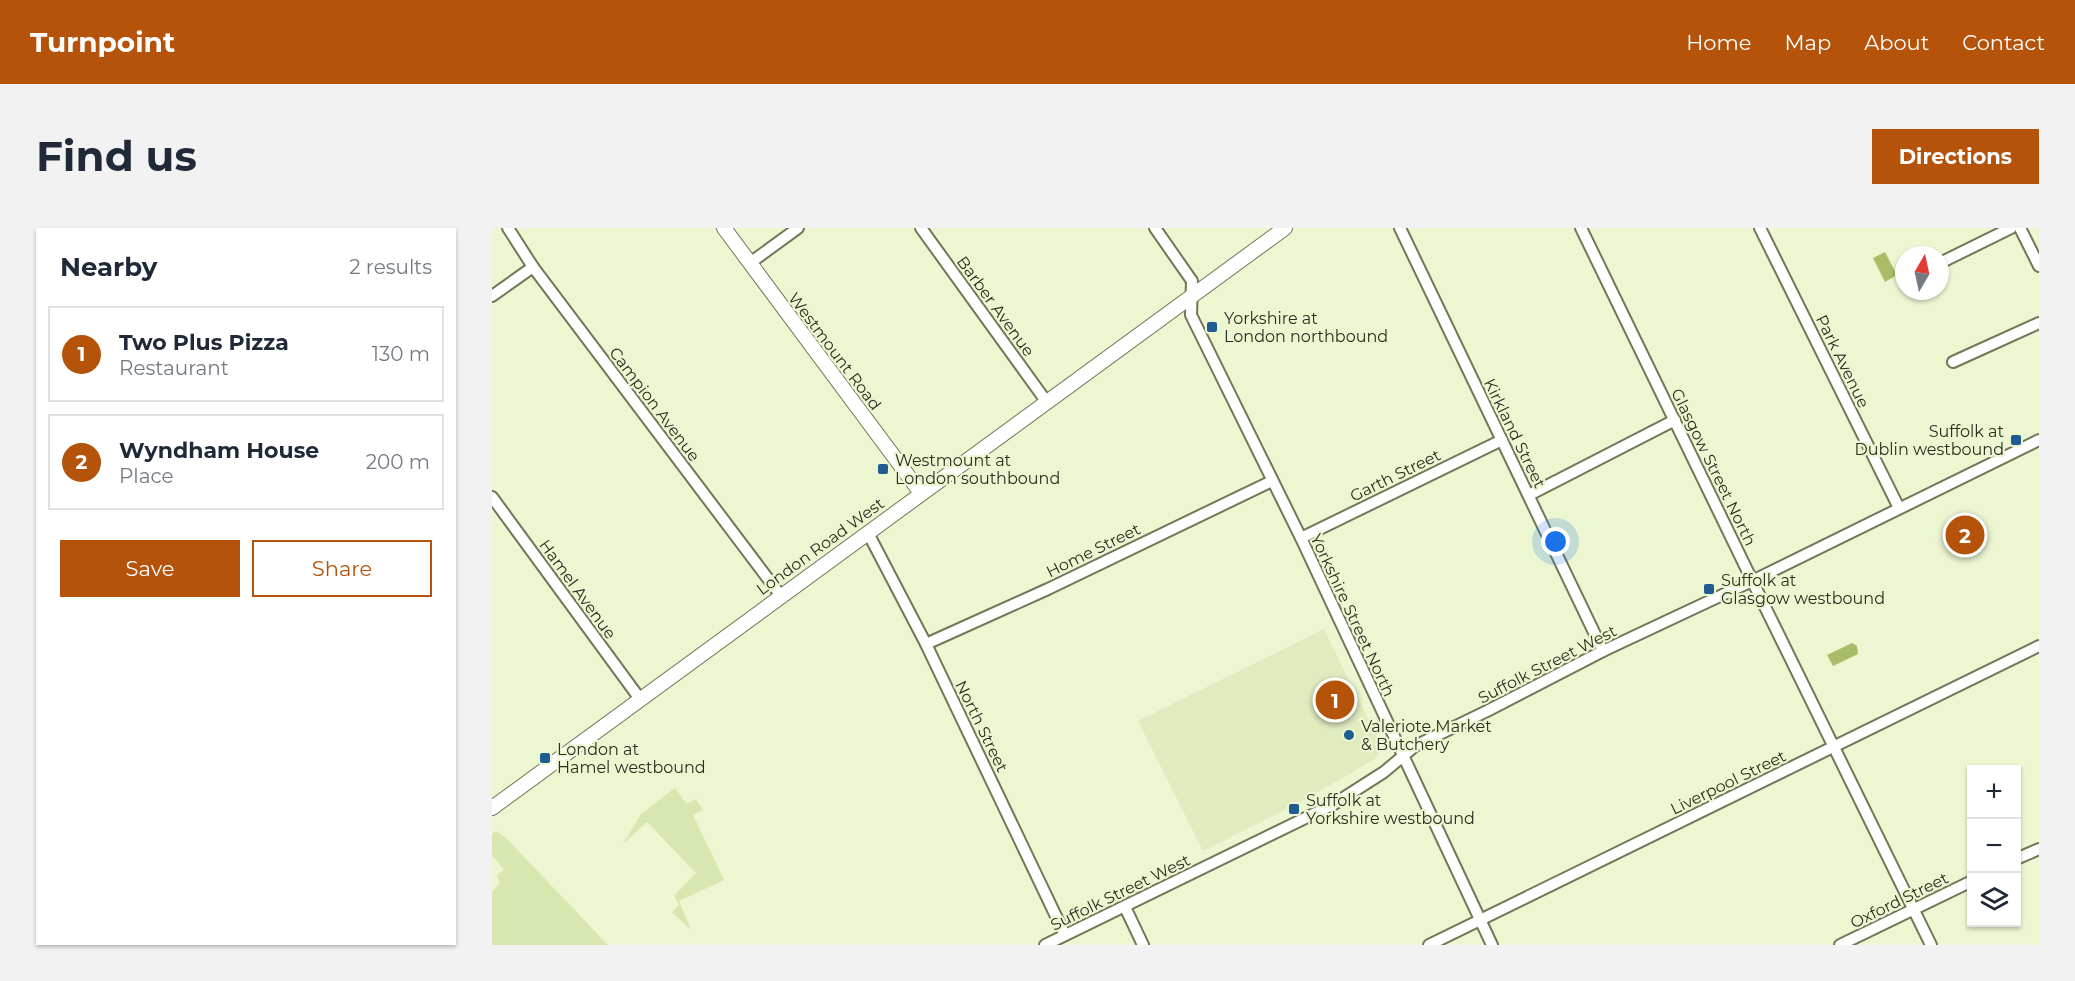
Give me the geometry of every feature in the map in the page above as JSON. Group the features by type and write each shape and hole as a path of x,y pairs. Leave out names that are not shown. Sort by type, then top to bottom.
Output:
{"street":[{"name":"Campion Avenue","path":"508,228 533,267 780,596"},
{"name":"Westmount Road","path":"724,228 921,493"},
{"path":"750,263 798,228"},
{"name":"Barber Avenue","path":"921,228 1047,401"},
{"name":"Yorkshire Street North","path":"1155,228 1192,282 1191,315 1301,538 1492,945"},
{"name":"London Road West","path":"492,808 1285,228"},
{"name":"Kirkland Street","path":"1400,228 1603,651"},
{"name":"Glasgow Street North","path":"1581,228 1931,945"},
{"name":"Park Avenue","path":"1760,228 1899,508"},
{"path":"1949,259 2011,228"},
{"path":"2020,228 2039,266"},
{"path":"2028,246 2039,241"},
{"path":"492,296 533,267"},
{"path":"1953,362 2039,323"},
{"path":"1529,495 1675,420"},
{"name":"Garth Street","path":"1301,538 1502,440"},
{"name":"Suffolk Street West","path":"1045,945 1334,804 1384,772 1415,746 1603,651 1752,581 2039,440"},
{"name":"Home Street","path":"926,644 1048,589 1272,481"},
{"name":"Hamel Avenue","path":"492,497 640,699"},
{"name":"North Street","path":"868,533 926,644 1065,935"},
{"name":"Liverpool Street","path":"1429,945 2039,646"},
{"path":"2021,857 2039,849"},
{"name":"Oxford Street","path":"1840,945 1967,883"},
{"path":"1125,907 1143,945"}],"shaded area":[{"path":"1885,252 1895,271 1895,276 1885,282 1873,258"},
{"path":"1324,629 1379,741 1381,750 1375,759 1308,798 1203,851 1138,721"},
{"path":"1852,643 1857,646 1858,654 1833,666 1827,655"},
{"path":"675,788 687,804 696,799 703,810 693,815 724,880 679,901 691,930 672,912 679,905 674,896 696,873 647,822 623,844 641,814"},
{"path":"496,831 505,837 608,945 492,945 492,891 500,884 497,875 504,870 492,855 492,834"}],"place":[{"name":"Yorkshire at London northbound","path":"1212,327"},
{"name":"Suffolk at Dublin westbound","path":"2016,440"},
{"name":"Westmount at London southbound","path":"883,469"},
{"name":"Wyndham House","path":"1965,535"},
{"name":"Suffolk at Glasgow westbound","path":"1709,589"},
{"name":"Two Plus Pizza","path":"1335,700"},
{"name":"Valeriote Market & Butchery","path":"1349,735"},
{"name":"London at Hamel westbound","path":"545,758"},
{"name":"Suffolk at Yorkshire westbound","path":"1294,809"}]}
